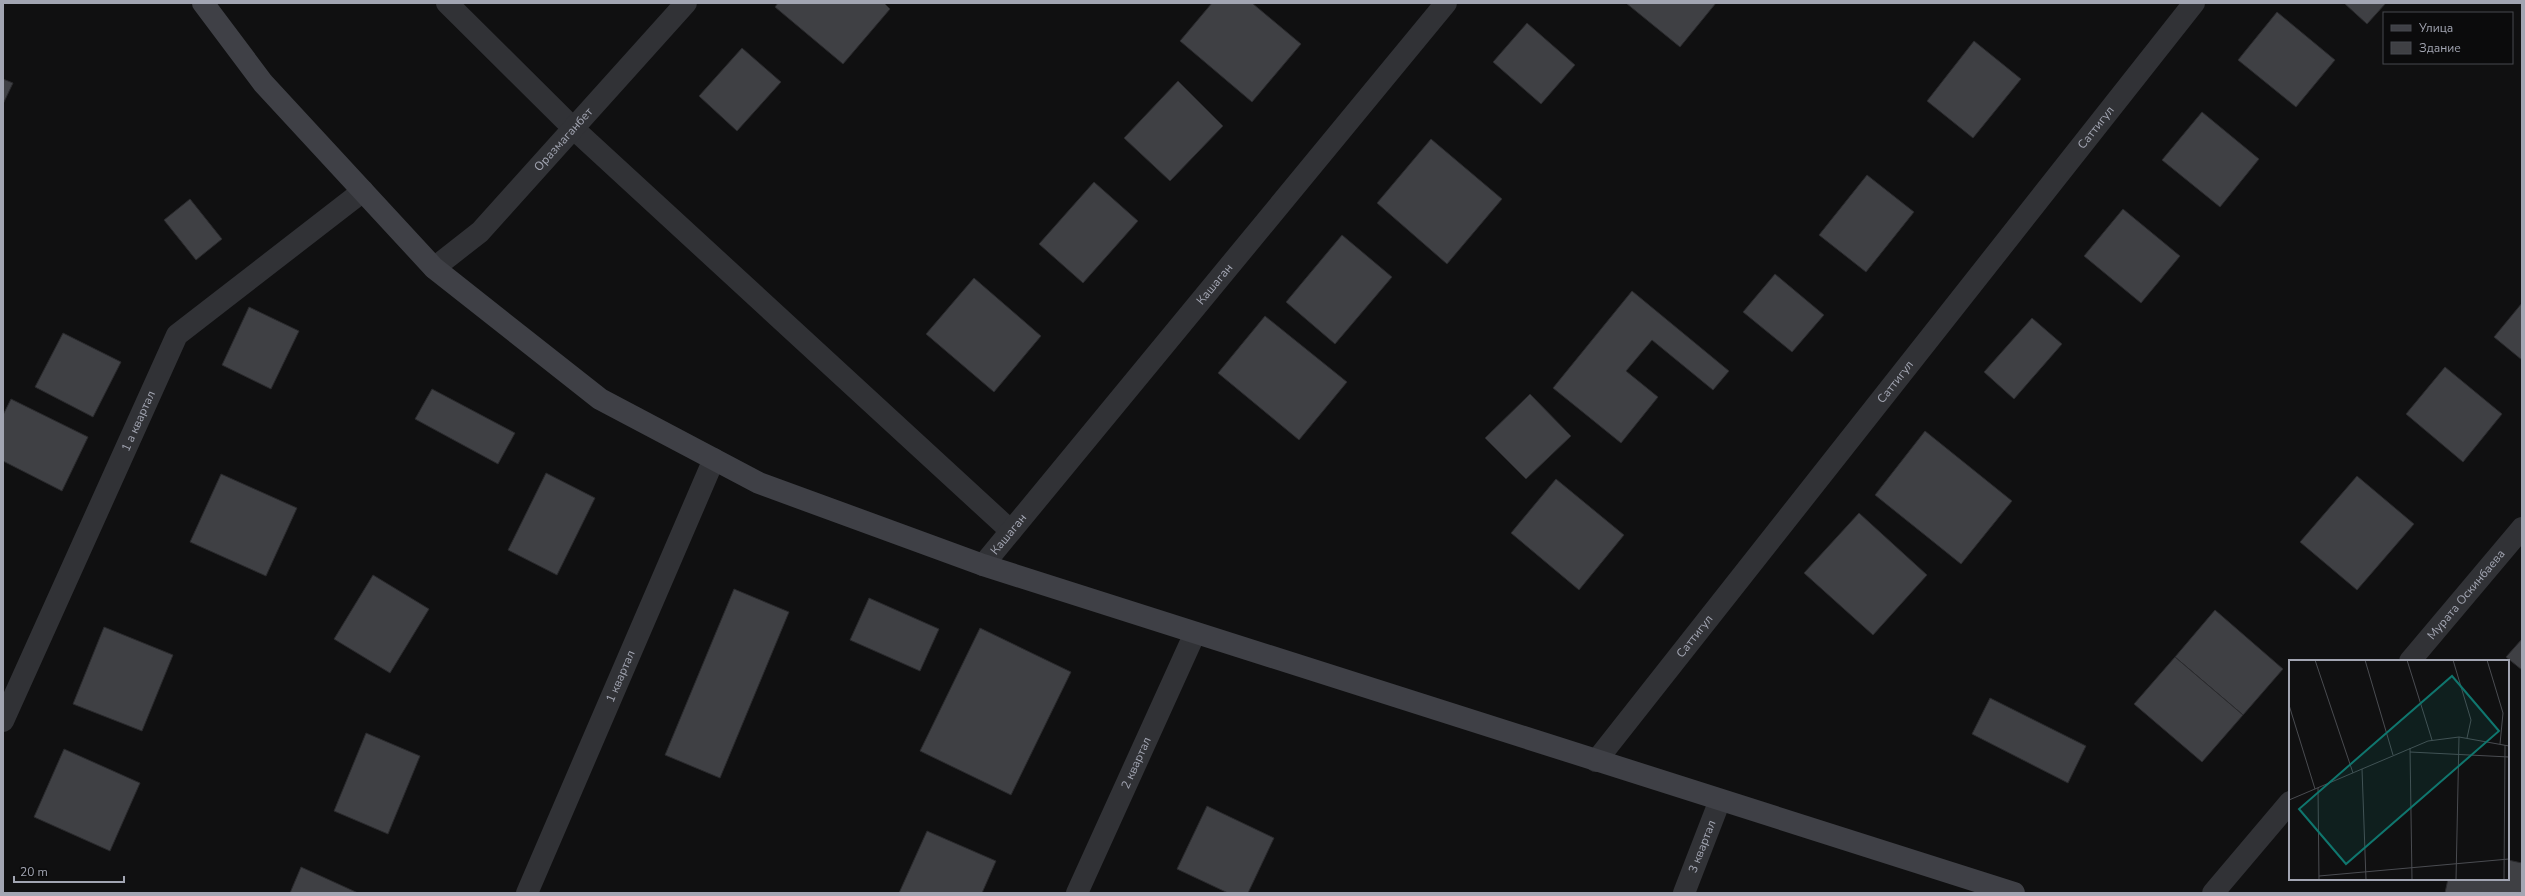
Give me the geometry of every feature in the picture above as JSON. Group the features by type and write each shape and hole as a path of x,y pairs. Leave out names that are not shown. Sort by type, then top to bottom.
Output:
{"main road":[{"path":"203,3 263,83 434,268 600,399 759,483 983,565 2014,893"}],"street":[{"path":"447,3 574,129 1011,531"},
{"name":"Оразмаганбет","path":"434,268 480,232 686,3"},
{"name":"Кашаган","path":"983,565 1446,3"},
{"name":"Саттигул","path":"1596,761 2194,3"},
{"name":"1 а квартал","path":"3,721 176,334 363,191"},
{"name":"1 квартал","path":"527,893 714,459"},
{"name":"Мурата Оскинбаева","path":"2411,660 2522,528"},
{"name":"2 квартал","path":"1077,893 1195,633"},
{"name":"3 квартал","path":"1684,893 1720,800"},
{"path":"2213,893 2289,803"}],"building":[{"path":"778,3 884,3 890,9 843,64 775,7"},
{"path":"1212,3 1252,3 1301,44 1252,102 1180,41"},
{"path":"1626,3 1716,3 1680,47"},
{"path":"2344,3 2386,3 2367,24"},
{"path":"2277,12 2335,60 2296,107 2238,60"},
{"path":"1527,23 1575,65 1541,104 1493,62"},
{"path":"1974,41 2021,79 1973,138 1927,101"},
{"path":"742,48 781,82 737,131 699,96"},
{"path":"3,79 13,83 3,104"},
{"path":"1178,81 1223,126 1170,181 1124,138"},
{"path":"2202,112 2259,159 2220,207 2162,160"},
{"path":"1431,139 1502,199 1447,264 1377,203"},
{"path":"1867,175 1914,212 1866,272 1819,235"},
{"path":"1094,182 1138,221 1083,283 1039,244"},
{"path":"190,199 222,239 196,260 164,220"},
{"path":"2123,209 2180,256 2141,303 2084,256"},
{"path":"1342,235 1392,277 1335,344 1286,302"},
{"path":"1775,274 1824,315 1792,352 1743,312"},
{"path":"974,278 1041,336 994,392 926,334"},
{"path":"1632,291 1729,371 1713,390 1652,340 1626,371 1658,397 1621,443 1553,388"},
{"path":"2522,303 2522,360 2494,337"},
{"path":"249,307 299,331 271,389 222,365"},
{"path":"1265,316 1347,382 1299,440 1218,373"},
{"path":"2032,318 2062,344 2014,399 1984,372"},
{"path":"63,333 121,362 93,417 35,387"},
{"path":"2445,367 2502,414 2463,462 2406,414"},
{"path":"432,389 515,433 498,464 415,419"},
{"path":"1530,394 1571,436 1526,479 1485,438"},
{"path":"11,399 88,437 62,491 3,461 3,415"},
{"path":"1925,431 2012,501 1961,564 1875,495"},
{"path":"546,473 595,498 557,575 508,550"},
{"path":"221,474 297,508 266,576 190,542"},
{"path":"2357,476 2414,524 2357,590 2300,542"},
{"path":"1556,479 1624,535 1579,590 1511,533"},
{"path":"1859,513 1927,575 1873,635 1804,573"},
{"path":"373,575 429,609 390,673 334,639"},
{"path":"734,589 789,612 720,778 665,755"},
{"path":"869,598 939,629 920,671 850,640"},
{"path":"2215,610 2283,669 2243,715 2175,657"},
{"path":"104,627 173,655 142,731 73,704"},
{"path":"980,628 1071,672 1011,795 920,751"},
{"path":"2522,639 2522,670 2506,657"},
{"path":"2175,657 2243,715 2202,762 2134,704"},
{"path":"1990,698 2086,746 2068,783 1972,734"},
{"path":"366,733 420,756 388,834 334,811"},
{"path":"64,749 140,783 110,851 34,817"},
{"path":"1207,806 1274,838 1248,893 1228,893 1177,869"},
{"path":"927,831 996,861 982,893 899,893"},
{"path":"2509,860 2522,863 2522,893 2445,893 2448,880 2509,880"},
{"path":"301,867 358,893 290,893"}]}
